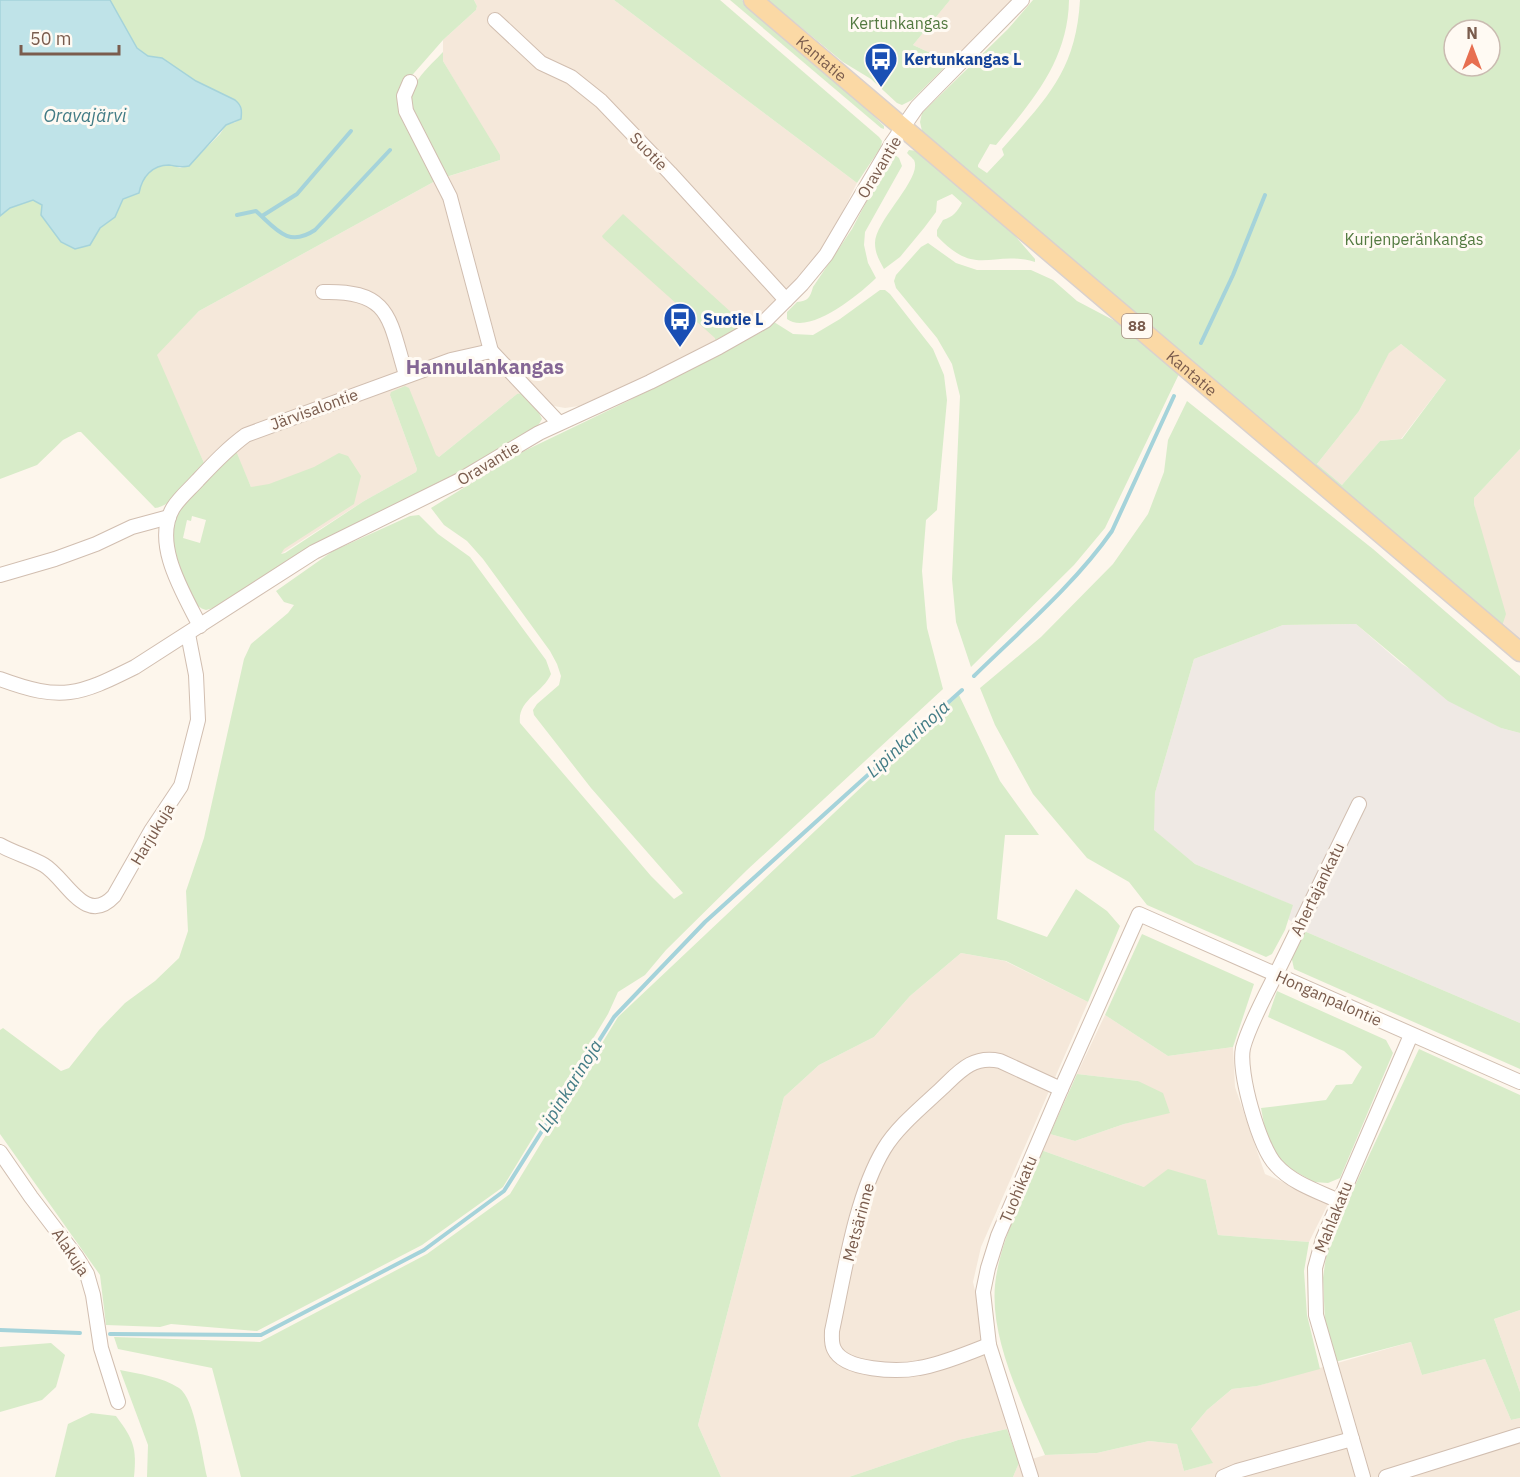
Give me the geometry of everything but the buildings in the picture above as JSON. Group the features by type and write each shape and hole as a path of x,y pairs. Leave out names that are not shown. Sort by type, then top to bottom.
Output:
{"main road":[{"name":"Kantatie","path":"753,0 1520,652"}],"street":[{"name":"Oravantie","path":"0,679 40,692 65,694 109,680 135,667 314,552 460,480 560,423 650,382 765,321 826,255 903,127 929,94 1022,0"},
{"name":"Suotie","path":"495,20 542,63 571,76 601,101 786,300"},
{"path":"410,82 404,96 406,111 450,197 491,351 560,423"},
{"path":"323,292 359,294 381,307 389,319 406,375"},
{"name":"Järvisalontie","path":"169,517 181,498 234,444 246,435 406,375 451,360 491,351"},
{"path":"0,575 55,559 96,544 132,527 169,517 167,539 170,561 194,630"},
{"name":"Harjukuja","path":"0,846 45,865 83,903 100,907 107,904 181,786 198,720 194,630"},
{"name":"Ahertajankatu","path":"1339,1201 1290,1177 1274,1163 1263,1145 1244,1080 1243,1048 1359,804"},
{"name":"Honganpalontie","path":"1139,914 1520,1082"},
{"name":"Tuohikatu","path":"1031,1477 989,1345 983,1293 998,1236 1060,1089 1139,914"},
{"name":"Mahlakatu","path":"1363,1477 1319,1331 1315,1302 1315,1268 1318,1252 1339,1201 1411,1035"},
{"name":"Metsärinne","path":"989,1345 919,1368 881,1370 848,1363 838,1355 832,1346 832,1330 857,1221 869,1178 885,1147 914,1115 963,1069 977,1060 991,1059 1060,1089"},
{"name":"Alakuja","path":"0,1152 87,1274 93,1295 101,1348 118,1402"},
{"path":"1386,1477 1520,1435"},
{"path":"1223,1477 1352,1439"}],"shaded area":[{"path":"474,0 614,0 857,183 818,254 798,282 772,308 747,324 715,338 681,360 631,383 579,406 565,408 554,406 538,411 530,401 517,394 439,457 390,395 417,469 416,472 364,501 281,554 230,440 204,463 156,355 199,311 437,180 500,160 443,61 443,40 476,10"},
{"path":"950,0 1014,0 946,66 937,56 913,45"},
{"path":"1401,344 1446,380 1401,439 1380,441 1342,485 1317,464 1359,411 1389,352"},
{"path":"1520,449 1520,640 1502,626 1474,498"},
{"path":"1356,624 1402,664 1501,728 1520,733 1520,1023 1304,931 1288,919 1292,905 1195,864 1153,830 1155,793 1194,659 1283,625"},
{"path":"961,953 1005,961 1088,1002 981,1247 973,1282 1007,1429 958,1440 849,1477 721,1477 698,1425 784,1097 819,1065 874,1037 910,996"},
{"path":"1105,1015 1168,1056 1233,1047 1235,1087 1265,1174 1329,1202 1309,1242 1218,1235 1206,1180 1144,1187 1041,1150 1050,1134 1075,1141 1124,1124 1170,1112 1138,1081 1077,1074"},
{"path":"1520,1310 1520,1392 1494,1319"},
{"path":"1411,1342 1422,1375 1485,1359 1511,1420 1520,1418 1520,1477 1013,1477 1019,1463 1045,1455 1097,1453 1149,1441 1177,1444 1184,1471 1212,1463 1191,1429 1207,1410 1232,1389 1257,1386"}],"green space":[{"path":"110,0 474,0 477,6 476,10 443,40 400,89 399,96 437,180 199,311 157,355 204,463 175,497 168,503 155,508 81,432 63,440 37,465 0,479 0,216 10,208 33,200 42,205 41,215 61,242 90,245 100,228 115,217 123,199 155,167 188,166 226,125 236,122 242,111 235,100 195,81 162,58 148,56 137,48"},
{"path":"614,0 720,0 879,137 882,141 881,147 857,183"},
{"path":"730,0 742,0 842,86 884,126 884,129 881,128"},
{"name":"Kertunkangas","path":"768,0 950,0 913,45 937,56 946,66 912,100 902,105 871,79 843,62"},
{"name":"Kurjenperänkangas","path":"1033,0 1069,0 1062,42 1046,79 1035,96 996,145 990,144 978,165 987,173 1004,155 1002,149 1045,99 1056,82 1072,46 1080,0 1520,0 1520,449 1474,498 1506,614 1502,626 922,131 920,122 922,113 1008,29","holes":["1401,344 1446,380 1402,439 1380,441 1342,485 1317,464 1359,411 1389,353"]},
{"path":"443,52 443,61 500,155 500,160 446,177 410,103 413,88 426,69"},
{"path":"909,150 918,151 977,204 989,211 1016,237 1035,259 1035,262 1007,258 974,260 951,249 937,236 937,230 943,220 954,214 962,203 952,194 937,201 936,212 924,228 900,257 884,269 875,243 882,223 912,177 915,168 914,160 907,153"},
{"path":"895,155 902,166 865,232 864,245 868,263 876,278 847,302 821,318 796,323 787,319 787,312 797,302 804,301 810,296 813,287 852,229 882,172"},
{"path":"623,214 744,324 747,324 715,340 603,238 602,236"},
{"path":"928,243 956,263 977,270 1031,270 1053,280 1077,301 1115,321 1179,374 1105,528 1074,565 971,667 956,622 952,579 960,396 952,364 937,338 896,288 894,281 896,275 921,247"},
{"path":"880,290 885,290 890,294 933,349 944,375 947,400 937,510 926,520 922,571 927,628 943,689 747,870 666,950 645,975 618,992 608,1014 503,1187 422,1245 257,1331 171,1324 160,1327 106,1325 100,1275 0,1134 0,1030 3,1028 61,1071 69,1068 99,1030 125,1003 155,981 179,958 188,931 186,891 204,838 244,659 251,644 288,613 294,605 284,602 276,591 333,551 410,516 419,515 438,534 470,557 546,660 551,674 522,708 520,723 651,876 674,899 683,893 591,788 534,715 533,710 537,704 559,685 561,676 550,651 483,559 467,541 444,525 431,508 520,453 628,401 763,331 774,322 793,334 813,335"},
{"path":"405,386 409,388 436,455 439,457 517,394 523,393 542,419 536,429 457,475 349,528 217,607 206,610 198,606 190,595 179,570 172,530 176,516 200,486 236,451 251,487 269,484 314,467 339,453 348,456 361,476 354,504 284,549 281,554 285,553 364,501 416,472 417,469 390,395 391,392","holes":["192,516 206,520 200,543 183,538 187,520 191,521"]},
{"path":"1187,401 1373,549 1520,676 1520,733 1501,728 1448,701 1356,624 1283,625 1194,659 1155,793 1154,830 1195,864 1293,905 1285,930 1272,954 1266,957 1147,905 1129,882 1087,858 1033,794 995,725 980,688 1041,637 1113,564 1148,514 1164,472 1168,440"},
{"path":"959,695 1000,781 1039,835 1005,835 997,919 1047,937 1076,889 1107,911 1120,926 1088,1002 1006,961 961,953 910,996 874,1037 819,1065 784,1097 698,1425 721,1477 241,1477 212,1368 118,1349 114,1337 260,1342 427,1254 510,1194 618,1017"},
{"path":"1304,931 1520,1023 1520,1069 1294,969 1291,955"},
{"path":"1142,934 1254,984 1233,1047 1168,1056 1105,1015"},
{"path":"1277,991 1386,1040 1393,1053 1340,1178 1328,1183 1314,1182 1284,1165 1267,1140 1261,1108 1326,1100 1336,1085 1352,1084 1362,1067 1344,1051 1268,1017"},
{"path":"1419,1049 1520,1095 1520,1310 1494,1319 1520,1392 1520,1418 1511,1420 1485,1359 1422,1375 1411,1342 1335,1362 1325,1323 1323,1278 1328,1243"},
{"path":"1077,1074 1138,1081 1163,1093 1170,1113 1124,1124 1075,1141 1050,1134"},
{"path":"1041,1150 1144,1187 1168,1169 1206,1180 1218,1235 1309,1242 1304,1271 1307,1315 1320,1369 1257,1386 1232,1389 1207,1410 1191,1429 1213,1463 1184,1471 1177,1444 1149,1441 1097,1453 1045,1455 1010,1372 998,1328 995,1306 995,1285 1002,1252"},
{"path":"51,1343 65,1355 56,1387 42,1400 0,1412 0,1347"},
{"path":"120,1370 165,1381 185,1394 194,1415 207,1477 147,1477 148,1445"},
{"path":"91,1413 116,1416 122,1424 130,1437 134,1451 134,1477 55,1477 68,1424"},
{"path":"1007,1429 1019,1463 1013,1477 849,1477 958,1440"}],"water":[{"name":"Oravajärvi","path":"0,0 110,0 137,48 148,56 162,58 196,81 235,100 241,108 241,119 226,125 189,166 163,166 149,173 139,193 123,199 115,217 100,228 90,245 75,249 61,242 41,215 42,205 33,200 10,208 0,216"}],"waterway":[{"path":"262,216 297,194 351,131"},
{"path":"237,215 256,211 283,234 290,237 306,235 315,230 390,150"},
{"path":"1201,343 1233,275 1265,195"},
{"name":"Lipinkarinoja","path":"974,676 1064,588 1112,531 1174,396"},
{"name":"Lipinkarinoja","path":"110,1334 261,1335 424,1250 504,1191 614,1017 705,922 962,690"},
{"name":"Lipinkarinoja","path":"0,1330 80,1333"}],"place":[{"name":"Kertunkangas L","path":"881,88"},
{"name":"Suotie L","path":"680,348"}],"district":[{"name":"Hannulankangas","path":"485,367"}]}
